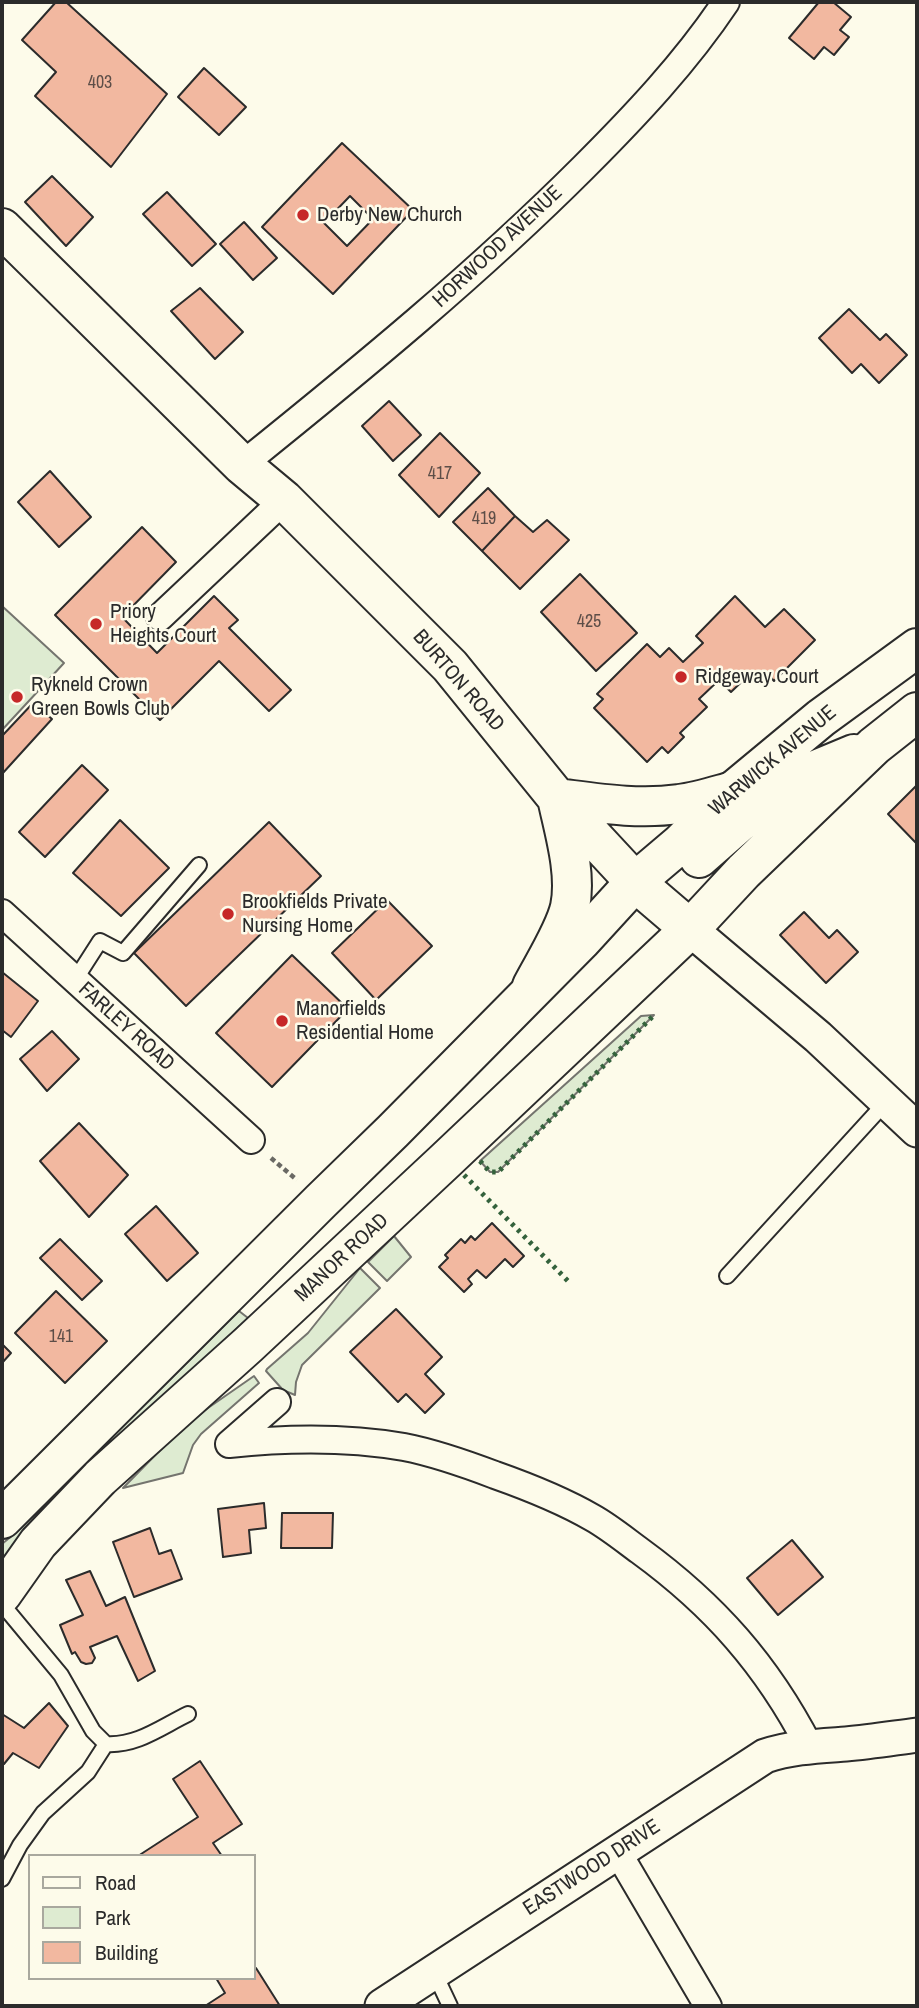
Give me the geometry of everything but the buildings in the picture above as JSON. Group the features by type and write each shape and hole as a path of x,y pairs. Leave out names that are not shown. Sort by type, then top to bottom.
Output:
{"main road":[{"name":"BURTON ROAD","path":"2,228 242,465 284,500 450,666 556,798 635,882 691,929"},
{"name":"WARWICK AVENUE","path":"635,882 681,843 733,791 821,718 917,648"},
{"path":"691,929 744,871 874,746 917,712"},
{"path":"2,1519 393,1131 581,941 635,882 663,877 695,860 772,794 794,779 874,746"},
{"path":"530,991 565,923 570,906 570,867 556,798 598,804 644,806 701,800 733,791"},
{"name":"MANOR ROAD","path":"2,1594 38,1544 100,1478 277,1318 691,929"}],"street":[{"name":"HORWOOD AVENUE","path":"242,465 425,314 551,200 632,118 705,32 726,2"},
{"path":"160,617 284,500"},
{"name":"FARLEY ROAD","path":"2,914 251,1140"},
{"name":"BURTON ROAD","path":"691,929 818,1037 917,1130"},
{"path":"277,1402 229,1444 312,1440 405,1448 451,1459 505,1478 595,1519 673,1576 742,1643 777,1690 809,1746"},
{"name":"EASTWOOD DRIVE","path":"382,2006 765,1756 777,1751 809,1746 917,1735"},
{"path":"617,1851 708,2006"}],"lane":[{"path":"75,980 100,941 123,953 199,865"},
{"path":"727,1276 887,1101"},
{"path":"2,1604 61,1675 93,1731 106,1744 133,1742 188,1714"},
{"path":"2,1879 20,1845 43,1813 88,1772 106,1744"},
{"path":"434,1972 450,2006"}],"path":[{"path":"251,1140 321,1200"}],"green space":[{"name":"Rykneld Crown Green Bowls Club","path":"2,606 64,663 2,730"},
{"path":"654,1015 498,1172 490,1172 480,1161 641,1016"},
{"path":"394,1236 411,1257 387,1281 368,1262"},
{"path":"360,1268 380,1288 302,1365 295,1395 283,1390 267,1369 308,1333"},
{"path":"239,1311 248,1318 25,1530 2,1561 2,1544"},
{"path":"254,1376 259,1383 201,1434 193,1445 183,1473 123,1488 174,1436"}],"hedge":[{"path":"480,1161 490,1172 498,1172 654,1015"},
{"path":"464,1175 568,1281"}],"place":[{"name":"Derby New Church","path":"303,215"},
{"name":"Priory Heights Court","path":"96,624"},
{"name":"Ridgeway Court","path":"681,677"},
{"name":"Rykneld Crown Green Bowls Club","path":"17,697"},
{"name":"Brookfields Private Nursing Home","path":"228,914"},
{"name":"Manorfields Residential Home","path":"282,1021"}]}
